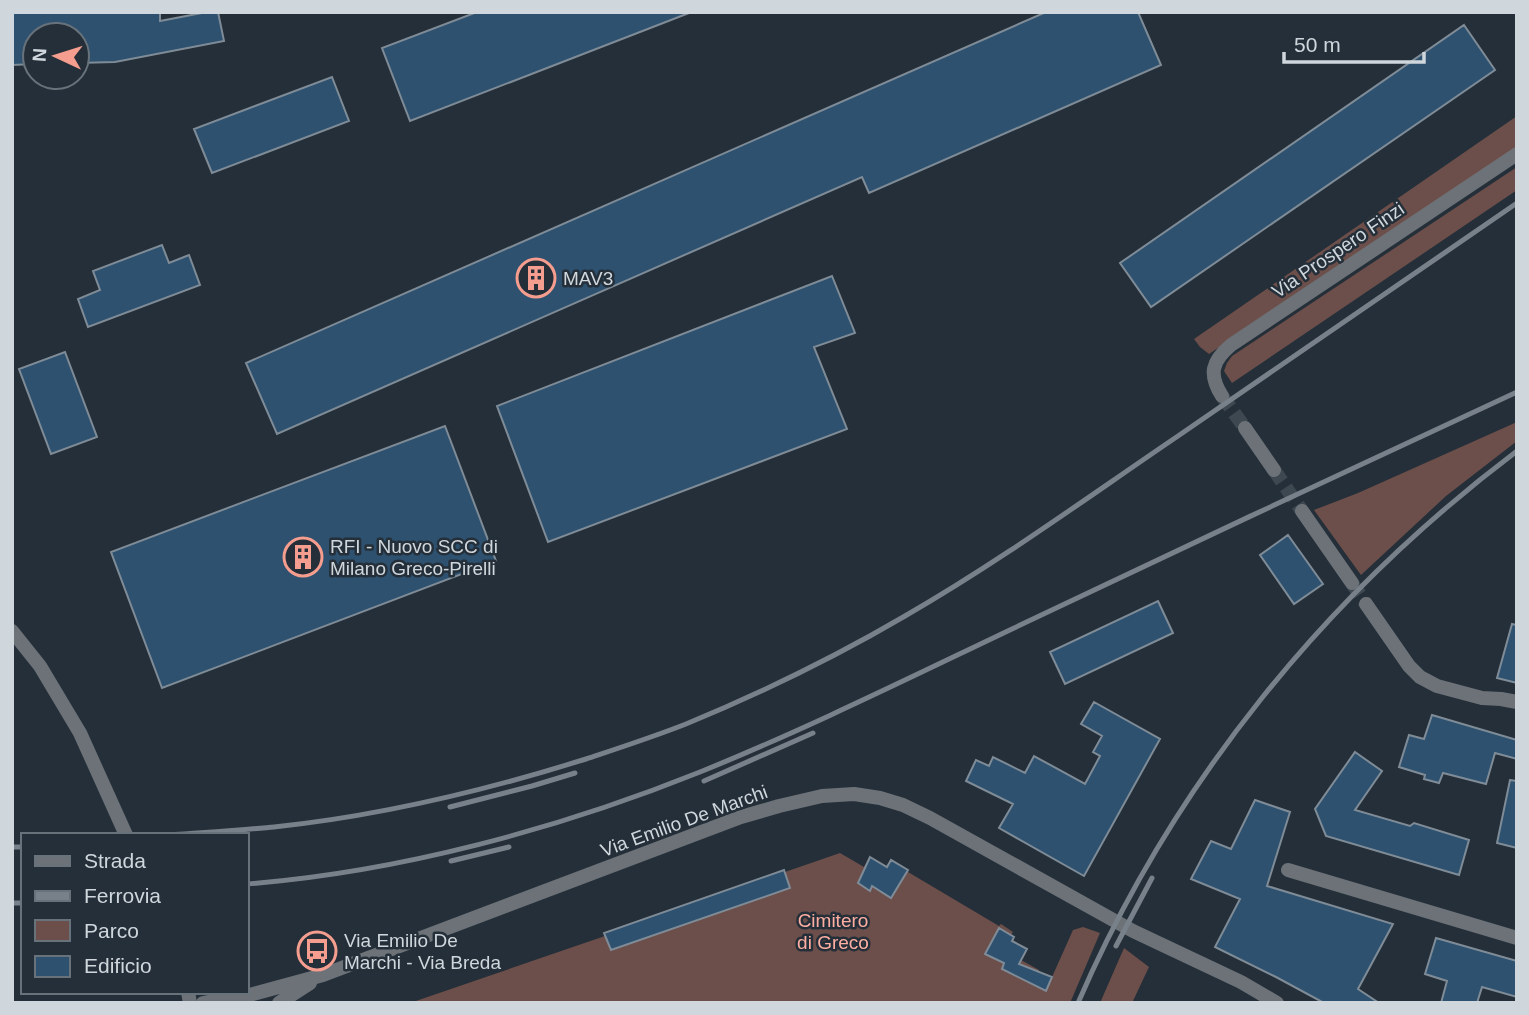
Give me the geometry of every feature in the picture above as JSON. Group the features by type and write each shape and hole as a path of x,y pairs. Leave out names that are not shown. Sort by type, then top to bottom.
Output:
{"street":[{"name":"Via Prospero Finzi","path":"1222,396 1214,380 1214,366 1231,345 1517,154"},
{"path":"1245,428 1274,470"},
{"path":"1302,511 1352,583"},
{"path":"1366,604 1409,666 1420,677 1437,686 1482,698 1501,698 1517,702"},
{"path":"12,631 40,666 80,733 125,833"},
{"name":"Via Emilio De Marchi","path":"248,993 323,975 741,817 822,796 854,794 903,805 930,818 1133,930 1241,982 1277,1003"},
{"path":"1288,870 1517,938"},
{"name":"Via Emilio De Marchi","path":"279,1003 323,975"},
{"name":"Via Emilio De Marchi","path":"203,1003 245,994"}],"green space":[{"path":"1517,116 1517,147 1209,354 1194,339"},
{"path":"1517,167 1517,190 1232,383 1224,371 1232,356"},
{"path":"1517,422 1517,441 1446,496 1361,575 1314,510 1358,493"},
{"name":"Cimitero di Greco","path":"840,853 864,867 870,857 887,867 891,860 999,926 1001,924 1013,932 1012,941 1027,950 1021,960 1052,977 1073,930 1083,927 1100,933 1070,1003 410,1003 605,936 605,933 784,870 785,872"},
{"path":"1124,948 1149,967 1132,1003 1100,1003"}],"building":[{"path":"12,12 160,12 160,21 218,12 224,41 115,62 91,63 91,21 21,21 21,65 12,65"},
{"path":"477,12 689,13 410,121 382,48"},
{"name":"MAV3","path":"1046,12 1138,12 1161,65 869,193 862,177 277,434 246,363"},
{"path":"1464,25 1495,70 1151,307 1120,263"},
{"path":"332,77 349,121 212,173 194,129"},
{"path":"162,245 169,263 189,255 200,285 88,327 78,299 100,290 93,271"},
{"path":"832,276 855,333 814,347 847,429 548,542 497,406"},
{"path":"65,352 97,437 51,454 19,369"},
{"name":"RFI - Nuovo SCC di Milano Greco-Pirelli","path":"445,426 496,561 162,688 111,552"},
{"path":"1288,535 1323,584 1294,604 1260,555"},
{"path":"1158,601 1173,633 1065,684 1050,652"},
{"path":"1512,624 1517,625 1517,683 1497,678"},
{"path":"1094,702 1160,739 1084,876 999,828 1013,804 966,781 976,760 989,766 993,757 1025,773 1034,756 1085,784 1100,756 1093,752 1102,736 1081,724"},
{"path":"1432,715 1517,740 1517,759 1495,753 1486,784 1443,773 1439,783 1424,779 1425,775 1399,767 1409,735 1424,739"},
{"path":"1355,752 1382,771 1355,810 1410,826 1414,823 1469,840 1459,875 1326,836 1315,809"},
{"path":"1510,780 1517,781 1517,848 1497,843"},
{"path":"1255,800 1290,812 1267,886 1393,924 1358,989 1379,1003 1324,1003 1215,947 1240,899 1191,879 1211,841 1231,849"},
{"path":"870,857 887,867 891,860 908,870 891,898 872,886 870,891 858,883"},
{"path":"784,870 790,888 611,950 604,933"},
{"path":"999,928 1014,937 1012,941 1027,949 1019,964 1052,977 1046,991 1002,969 1004,963 985,954"},
{"path":"1436,938 1517,961 1517,997 1482,987 1477,1003 1441,1003 1447,981 1425,974"}],"tunnel":[{"path":"1222,396 1245,428"},
{"path":"1274,470 1302,511"},
{"path":"1352,583 1366,604"}],"railway":[{"path":"194,833 313,822 470,792 548,771 649,738 770,687 879,631 975,574 1517,203"},
{"path":"248,884 362,869 477,845 646,793 857,703 1517,392"},
{"path":"1078,1003 1116,922 1160,844 1208,770 1262,698 1319,631 1381,567 1447,507 1517,451"},
{"path":"704,781 813,733"},
{"path":"450,807 575,773"},
{"path":"12,847 21,847"},
{"path":"451,861 509,847"},
{"path":"1116,946 1152,878"},
{"path":"12,903 21,903"}],"place":[{"name":"MAV3","path":"536,278"},
{"name":"RFI - Nuovo SCC di Milano Greco-Pirelli","path":"303,557"},
{"name":"Via Emilio De Marchi - Via Breda","path":"317,951"}]}
